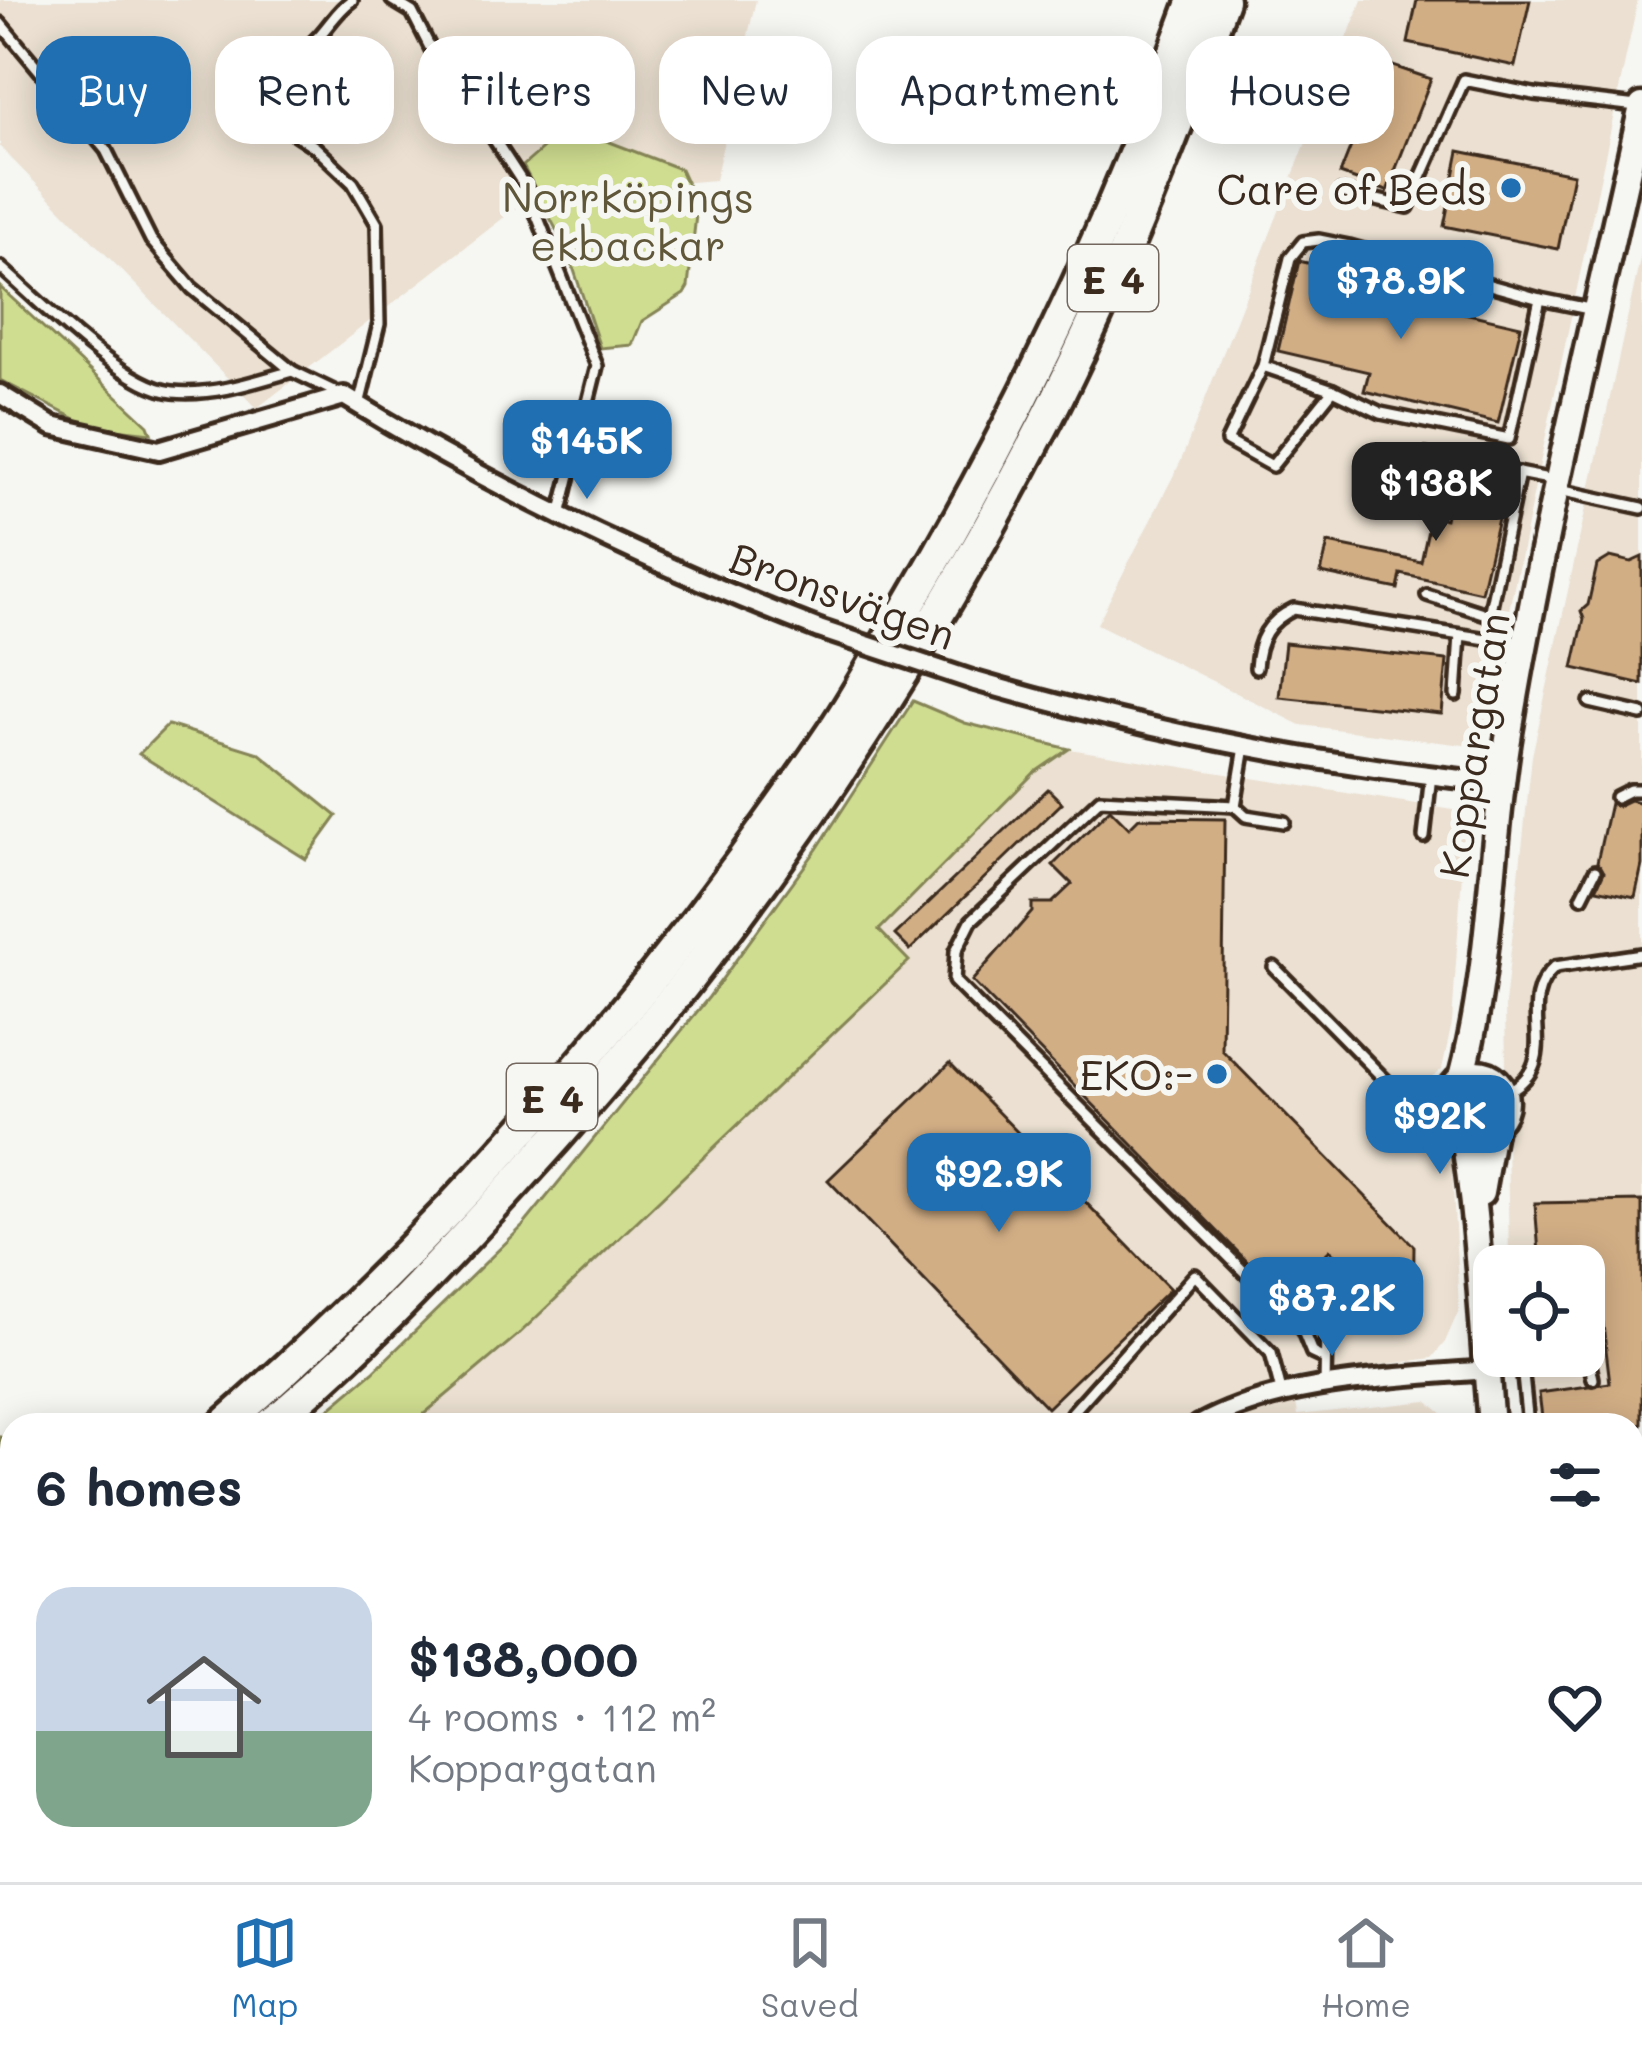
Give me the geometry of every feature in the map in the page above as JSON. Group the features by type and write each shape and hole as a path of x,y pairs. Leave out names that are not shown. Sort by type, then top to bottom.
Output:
{"highway":[{"name":"E 4","path":"237,1413 435,1227 542,1109 666,959 836,728 1022,402 1101,235 1194,0"},
{"name":"E 4","path":"285,1413 454,1250 565,1130 691,978 848,758 978,546 1048,416 1128,245 1223,0"}],"street":[{"name":"Koppargatan","path":"1479,1245 1457,1102 1482,975 1501,783 1558,486 1642,107"},
{"path":"0,394 52,426 159,450 351,400"},
{"name":"Bronsvägen","path":"351,400 455,464 559,519 730,595 975,681 1245,747 1501,783"},
{"name":"Koppargatan","path":"1482,975 1486,1040 1499,1086"},
{"path":"1478,1073 1499,1086 1504,1111 1493,1125 1477,1130 1457,1102 1478,1073"},
{"name":"Koppargatan","path":"1477,1219 1493,1125"},
{"path":"1236,1413 1282,1394 1473,1371"},
{"name":"Koppargatan","path":"1487,1377 1491,1413"}],"lane":[{"path":"0,23 106,150 152,240 192,288 292,371 351,400 379,324 377,224 353,183 315,147 269,117 262,90 352,0"},
{"path":"392,0 412,12"},
{"path":"407,0 439,65 526,188 597,366 559,519"},
{"path":"1341,192 1408,207 1464,80 1642,107"},
{"path":"1333,390 1272,466 1227,441 1263,366 1289,258 1303,242 1319,240 1390,255 1540,299 1597,310"},
{"path":"0,267 108,362 169,392 237,387 292,371"},
{"path":"1263,366 1333,390 1381,413 1509,440 1540,299"},
{"path":"1381,509 1394,472 1425,455 1519,473 1642,508"},
{"path":"1427,595 1489,615 1519,473"},
{"path":"1256,668 1258,647 1274,618 1294,609 1525,645"},
{"path":"1456,695 1460,634"},
{"path":"1590,702 1642,714"},
{"path":"1235,806 1245,747"},
{"path":"1424,837 1431,775"},
{"path":"1616,797 1642,790"},
{"path":"1284,822 1246,816 1235,806 1100,799 971,921 956,951 954,981 1304,1331 1312,1353 1325,1359"},
{"path":"1582,897 1595,871"},
{"path":"1499,1086 1530,1076 1537,1061 1536,1005 1544,977 1555,967 1642,954"},
{"path":"1274,967 1412,1104 1429,1112 1457,1102"},
{"path":"1412,1104 1457,1102"},
{"path":"1325,1387 1327,1271"},
{"path":"1072,1413 1195,1276 1271,1353 1282,1394"},
{"path":"1523,1377 1527,1413"}],"shaded area":[{"path":"0,0 756,0 748,36 659,36 659,144 723,144 715,180 533,195 257,408 0,147"},
{"path":"1362,0 1638,0 1480,747 1301,725 1097,624 1180,463 1305,144 1394,144 1394,36 1348,36"},
{"path":"1642,250 1642,1413 1519,1413 1514,1377 1605,1377 1605,1245 1509,1245 1505,1004 1532,756"},
{"path":"1069,749 1466,812 1452,1023 1442,1069 1425,1082 1430,1124 1448,1141 1452,1166 1459,1310 1432,1358 1292,1377 1298,1413 425,1413 519,1334 909,960 878,931 1034,773"},
{"path":"1427,1401 1442,1413 1316,1413"}],"green space":[{"name":"Norrköpings ekbackar","path":"548,144 615,144 680,169 697,206 688,287 642,321 632,345 600,348 568,252 523,166"},
{"path":"0,287 148,425 151,433 89,426 0,380"},
{"path":"913,701 965,723 1069,749 1034,773 879,930 909,961 519,1334 425,1413 324,1413 523,1226 709,997 817,849"},
{"path":"168,725 259,753 337,816 306,859 139,754"}],"building":[{"path":"1417,0 1530,0 1515,66 1408,43"},
{"path":"1394,66 1431,79 1387,191 1340,174 1352,144 1394,144"},
{"name":"Care of Beds","path":"1459,151 1573,174 1558,249 1444,226"},
{"path":"1299,261 1389,282 1386,295 1521,326 1498,423 1364,391 1369,372 1278,351"},
{"path":"1455,473 1506,484 1481,592 1401,574 1398,589 1321,573 1328,543 1421,562 1431,516 1445,519"},
{"path":"1610,557 1631,562 1642,557 1642,684 1573,668 1584,619 1581,611 1588,605 1597,565"},
{"path":"1285,643 1447,660 1442,714 1279,697"},
{"path":"1048,789 1062,803 910,950 895,935"},
{"path":"1630,800 1642,803 1642,865 1635,897 1596,889 1604,872 1597,862 1610,803 1617,806"},
{"path":"1110,809 1129,828 1139,818 1225,819 1222,1050 1414,1246 1413,1319 1365,1319 1366,1287 1330,1250 1281,1296 972,981 1032,912 1032,903 1052,903 1072,884 1053,865"},
{"path":"950,1063 1170,1289 1047,1408 828,1180"},
{"path":"1642,1201 1642,1413 1542,1413 1539,1393 1610,1383 1605,1245 1538,1245 1535,1203"}],"place":[{"name":"Care of Beds","path":"1511,188"},
{"name":"EKO:-","path":"1217,1074"}]}
